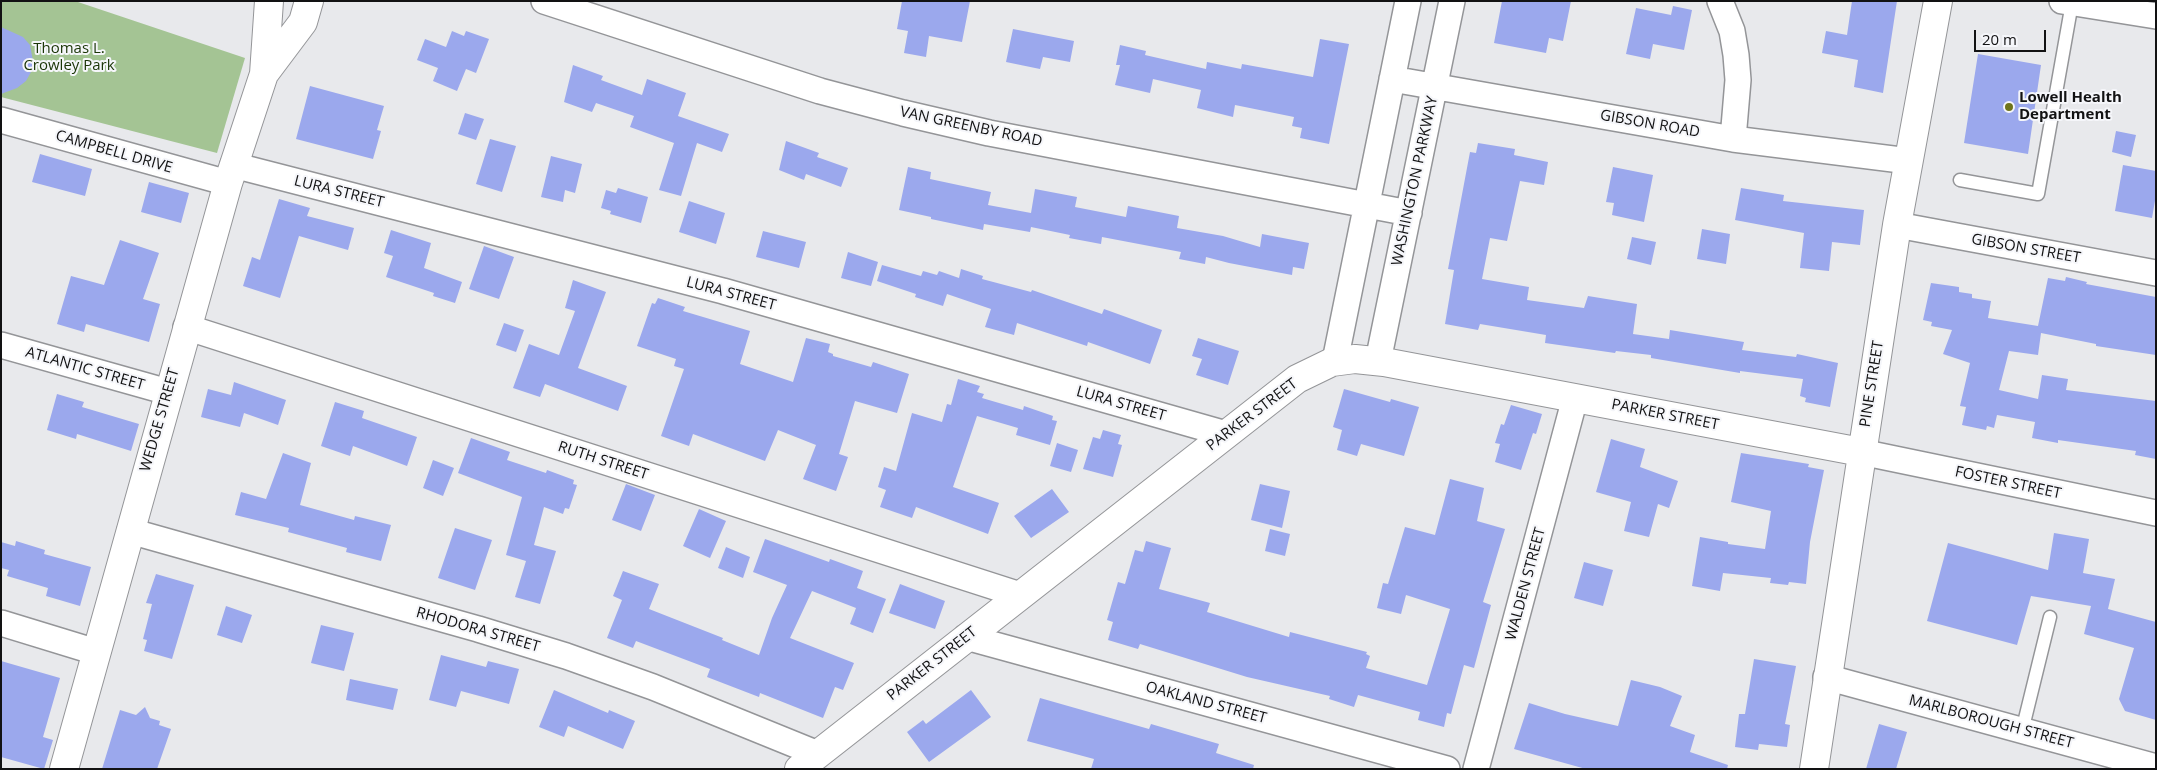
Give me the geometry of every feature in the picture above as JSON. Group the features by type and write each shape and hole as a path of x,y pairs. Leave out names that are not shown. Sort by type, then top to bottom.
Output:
{"street":[{"name":"WEDGE STREET","path":"64,769 230,174 264,74 269,1"},
{"name":"WEDGE STREET","path":"264,74 303,22 309,1"},
{"name":"VAN GREENBY ROAD","path":"544,1 774,76 904,113 989,133 1409,213"},
{"path":"1336,361 1408,1"},
{"name":"WASHINGTON PARKWAY","path":"1378,361 1452,1"},
{"path":"1720,1 1732,31 1736,55 1738,80 1733,139"},
{"name":"PINE STREET","path":"1814,769 1826,678 1897,225 1938,1"},
{"path":"2067,2 2156,16"},
{"name":"GIBSON ROAD","path":"1392,79 1733,139 1909,161"},
{"name":"CAMPBELL DRIVE","path":"1,120 230,174"},
{"name":"LURA STREET","path":"230,174 723,291 1226,434"},
{"name":"GIBSON STREET","path":"1897,225 2156,273"},
{"name":"RUTH STREET","path":"186,327 1020,595"},
{"name":"ATLANTIC STREET","path":"1,345 168,392"},
{"name":"PARKER STREET","path":"808,762 1297,379 1336,361 1354,359 1378,361 1861,452"},
{"name":"WALDEN STREET","path":"1476,769 1575,398"},
{"name":"FOSTER STREET","path":"1861,452 2156,513"},
{"name":"RHODORA STREET","path":"130,531 478,629 566,656 653,687 808,762"},
{"path":"1,623 96,652"},
{"name":"OAKLAND STREET","path":"966,637 1446,769"},
{"name":"MARLBOROUGH STREET","path":"1826,678 2022,731 2119,763 2156,767"}],"lane":[{"path":"1960,180 2038,194 2067,2"},
{"path":"2022,731 2050,617"}],"green space":[{"name":"Thomas L. Crowley Park","path":"1,1 75,1 245,58 217,153 1,97"}],"building":[{"path":"902,1 970,1 962,42 929,36 926,57 904,53 908,31 897,29"},
{"path":"1502,1 1571,1 1563,41 1549,38 1546,53 1494,43"},
{"path":"1852,1 1897,1 1883,93 1854,87 1858,60 1822,53 1826,31 1847,35"},
{"path":"1673,6 1692,10 1684,50 1653,44 1650,59 1626,54 1636,8 1671,15"},
{"path":"1,27 23,37 30,45 33,61 31,72 26,81 17,88 1,94"},
{"path":"1013,29 1074,41 1070,62 1043,57 1040,69 1006,62"},
{"path":"452,31 464,36 466,31 489,39 476,73 466,69 457,91 433,81 438,68 417,60 425,39 446,47"},
{"path":"1320,39 1349,44 1329,144 1300,138 1302,128 1292,126 1294,117 1235,105 1233,117 1197,108 1201,90 1153,79 1150,93 1115,85 1120,65 1116,65 1120,45 1146,51 1145,55 1206,69 1207,62 1241,69 1242,64 1313,77"},
{"path":"1978,54 2041,65 2028,154 1964,143"},
{"path":"573,65 603,76 601,80 642,95 647,79 686,93 678,116 729,134 722,152 697,143 681,196 659,190 674,143 630,127 634,116 596,103 592,112 564,102"},
{"path":"310,86 384,106 377,130 381,131 373,159 296,139"},
{"path":"465,113 484,119 476,140 458,134"},
{"path":"2116,131 2136,135 2131,157 2112,152"},
{"path":"490,139 516,146 502,192 476,184"},
{"path":"786,141 819,153 817,157 848,168 841,187 806,174 804,180 779,170"},
{"path":"1478,143 1515,149 1514,155 1548,162 1544,185 1520,181 1507,241 1490,238 1482,279 1529,287 1527,300 1584,308 1588,296 1637,304 1633,334 1669,339 1670,330 1744,342 1742,350 1796,357 1797,354 1838,363 1830,407 1805,402 1806,398 1800,396 1803,379 1740,371 1740,373 1651,358 1651,355 1616,351 1615,353 1545,343 1546,335 1480,324 1478,330 1445,324 1454,270 1448,269 1470,152 1476,153"},
{"path":"40,154 92,169 85,196 32,182"},
{"path":"551,156 582,164 575,193 565,190 563,202 541,197"},
{"path":"2123,165 2156,171 2156,195 2152,218 2115,211"},
{"path":"908,167 931,172 930,179 991,192 988,205 1031,213 1035,189 1077,197 1075,207 1126,217 1128,206 1179,216 1177,228 1223,236 1260,247 1262,234 1309,243 1304,269 1293,267 1292,275 1206,257 1205,264 1179,259 1181,252 1102,237 1101,244 1069,238 1070,235 1031,227 1030,232 984,224 983,230 931,219 931,217 899,210"},
{"path":"1613,167 1653,175 1644,222 1612,215 1614,203 1606,202"},
{"path":"149,182 189,193 181,223 141,212"},
{"path":"618,188 648,197 641,223 610,214 611,211 601,208 606,190 616,193"},
{"path":"1741,188 1784,195 1783,201 1864,210 1860,245 1832,242 1829,271 1800,268 1804,233 1735,220"},
{"path":"279,199 310,208 307,216 354,228 348,250 299,236 280,298 243,286 252,257 260,260"},
{"path":"689,201 725,213 716,244 679,232"},
{"path":"1702,229 1730,234 1726,264 1697,259"},
{"path":"391,230 431,243 424,268 462,282 455,303 433,296 434,293 386,277 393,256 384,253"},
{"path":"763,231 806,242 799,268 756,257"},
{"path":"1632,237 1656,242 1651,265 1627,259"},
{"path":"120,240 159,253 143,299 160,304 149,342 86,324 84,332 57,324 71,276 104,285"},
{"path":"484,246 514,257 499,299 469,289"},
{"path":"848,252 878,262 871,286 841,278"},
{"path":"882,265 921,276 923,271 937,275 939,271 959,278 961,269 983,276 982,279 1031,292 1032,290 1102,314 1104,309 1162,330 1150,364 1088,342 1087,346 1017,323 1014,335 985,327 991,309 947,294 943,306 915,297 916,294 877,281"},
{"path":"2066,277 2087,282 2086,284 2156,297 2156,355 2096,346 2096,344 2041,333 2038,355 2009,351 1999,390 2038,399 2042,375 2068,379 2066,390 2156,401 2156,459 2135,455 2136,451 2058,440 2058,443 2032,438 2035,422 1997,415 1994,428 1987,426 1986,430 1962,425 1966,407 1960,406 1970,363 1943,354 1952,330 1931,326 1932,322 1923,320 1931,283 1959,287 1959,292 1972,294 1972,298 1991,301 1988,318 2038,326 2048,278 2065,281"},
{"path":"573,280 606,292 578,368 627,386 618,411 545,384 540,397 513,388 529,344 559,355 575,311 565,308"},
{"path":"658,298 685,307 683,311 750,331 740,364 793,382 806,338 830,344 828,352 833,354 833,356 871,367 873,362 909,374 897,413 855,401 839,454 848,457 836,491 803,479 816,445 778,430 765,461 693,434 689,446 661,436 684,369 674,366 676,359 637,346 652,303 655,304"},
{"path":"504,323 524,330 516,352 496,345"},
{"path":"1198,338 1239,351 1228,385 1196,375 1202,359 1192,356"},
{"path":"958,379 980,386 977,392 984,394 982,398 1023,410 1024,406 1053,416 1052,420 1057,421 1050,445 1016,435 1018,428 977,416 953,487 999,503 988,534 916,507 912,518 880,507 886,490 878,487 884,467 896,471 912,413 942,422 947,404 951,405"},
{"path":"234,382 286,400 278,425 244,413 240,427 201,417 208,389 231,395"},
{"path":"1344,389 1390,402 1391,399 1419,407 1404,456 1361,444 1357,456 1337,450 1342,430 1333,427"},
{"path":"57,394 84,402 82,407 139,424 131,451 77,434 76,439 47,430"},
{"path":"335,402 364,411 362,418 417,437 407,466 353,446 350,456 321,446"},
{"path":"1511,405 1542,414 1536,434 1533,433 1521,470 1495,462 1500,444 1495,443 1501,424 1504,425"},
{"path":"1103,430 1121,435 1118,444 1122,445 1113,477 1083,469 1093,437 1100,439"},
{"path":"471,438 510,452 507,460 546,473 547,470 574,480 573,484 577,485 569,509 565,508 563,514 544,507 534,545 556,551 540,604 515,597 526,561 506,555 522,497 458,473"},
{"path":"1611,439 1645,449 1640,467 1678,481 1669,508 1658,504 1649,537 1624,531 1631,502 1596,492"},
{"path":"1057,443 1078,450 1071,472 1050,466"},
{"path":"283,453 311,463 300,505 354,520 355,516 391,525 381,561 346,552 347,548 288,532 289,528 235,515 241,492 266,499"},
{"path":"1741,453 1809,464 1808,467 1824,470 1810,542 1806,584 1789,582 1788,585 1770,583 1771,578 1723,573 1720,591 1692,586 1700,537 1728,542 1728,544 1765,549 1771,511 1731,502"},
{"path":"433,460 454,468 443,496 423,488"},
{"path":"1450,479 1484,488 1477,521 1505,529 1483,602 1491,605 1474,668 1464,665 1451,714 1447,713 1444,727 1418,720 1420,712 1358,695 1354,707 1329,699 1330,696 1247,677 1140,644 1138,649 1108,640 1113,622 1107,620 1118,582 1125,584 1135,550 1143,552 1146,541 1171,548 1159,589 1210,603 1207,612 1289,637 1290,632 1367,652 1366,654 1370,656 1366,668 1427,685 1450,609 1406,595 1401,614 1377,608 1383,583 1388,584 1405,527 1435,535"},
{"path":"626,484 655,495 641,531 612,520"},
{"path":"1260,484 1290,491 1282,528 1251,520"},
{"path":"1052,489 1069,512 1031,538 1014,516"},
{"path":"699,509 726,521 710,558 683,546"},
{"path":"455,528 492,540 475,590 438,578"},
{"path":"1270,529 1290,534 1285,556 1265,551"},
{"path":"2054,533 2089,539 2083,573 2115,579 2108,609 2156,622 2156,720 2125,711 2119,699 2134,648 2084,634 2091,606 2031,596 2017,645 1927,621 1948,543 2048,570"},
{"path":"765,539 829,562 830,559 863,571 857,588 886,599 873,633 850,624 856,608 812,591 790,638 854,663 843,690 835,687 823,718 760,693 759,697 707,677 710,669 636,641 633,648 607,638 622,600 613,596 623,571 659,584 649,609 723,638 722,640 759,655 772,618 787,585 753,572"},
{"path":"16,541 45,550 44,554 91,567 80,606 46,596 48,588 7,576 9,570 1,568 1,542 15,546"},
{"path":"726,547 750,557 743,578 718,568"},
{"path":"1584,562 1613,570 1603,606 1574,598"},
{"path":"156,574 194,585 172,659 144,651 147,640 143,639 152,604 146,603"},
{"path":"900,584 945,601 935,629 889,613"},
{"path":"226,606 252,615 242,643 217,635"},
{"path":"321,625 354,633 344,671 311,663"},
{"path":"441,655 486,667 488,661 519,669 509,704 461,691 456,707 429,700"},
{"path":"1754,659 1796,666 1785,724 1790,725 1787,747 1759,744 1758,750 1735,747 1739,714 1745,714"},
{"path":"1,661 60,678 43,737 53,740 44,769 1,757"},
{"path":"350,679 398,689 393,710 346,700"},
{"path":"1631,680 1660,687 1682,696 1670,726 1695,735 1690,752 1728,765 1727,769 1586,769 1514,749 1529,703 1565,714 1618,726"},
{"path":"554,690 608,713 609,710 635,721 623,749 568,726 564,737 539,727"},
{"path":"971,690 991,717 929,762 907,732 923,720 926,724"},
{"path":"1040,698 1149,729 1151,724 1219,744 1216,753 1254,765 1253,769 1091,769 1094,759 1027,741"},
{"path":"145,707 150,718 160,721 159,725 171,729 157,769 102,769 120,710 136,715"},
{"path":"1879,724 1907,732 1896,769 1866,769"}],"place":[{"name":"Lowell Health Department","path":"2009,107"}]}
